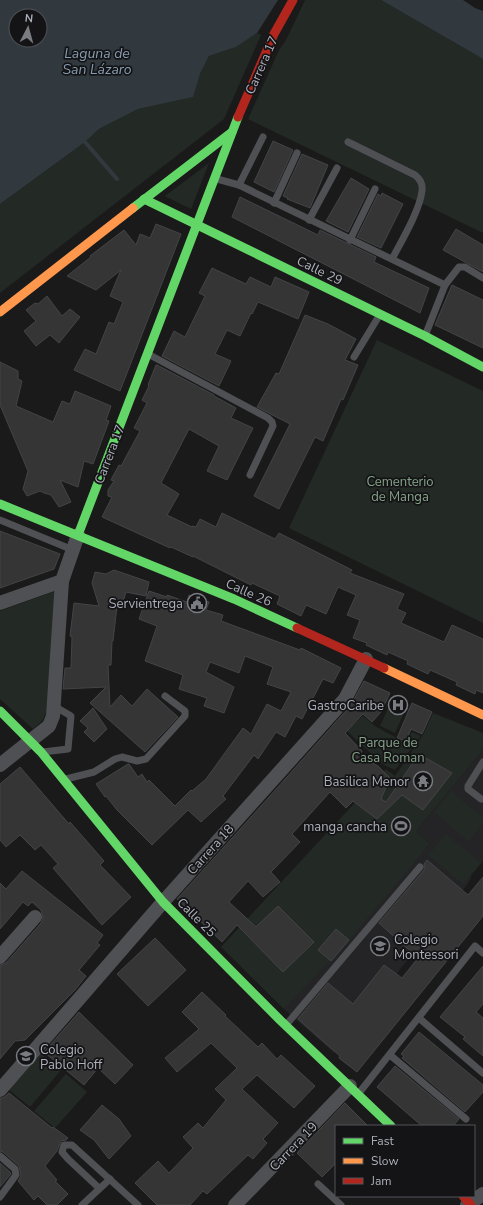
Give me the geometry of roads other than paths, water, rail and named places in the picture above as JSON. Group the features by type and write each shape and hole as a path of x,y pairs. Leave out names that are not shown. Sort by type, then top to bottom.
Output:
{"main road":[{"name":"Carrera 17","path":"78,535 245,99 274,34 293,0"},
{"path":"0,312 232,132"},
{"name":"Calle 29","path":"144,199 425,336 483,368"},
{"name":"Calle 26","path":"0,504 234,599 366,659 483,715"},
{"name":"Calle 25","path":"0,711 41,752 163,902 286,1025 390,1125"}],"street":[{"name":"Carrera 17","path":"0,765 49,726 53,716 62,581 78,535"},
{"path":"0,603 62,581"},
{"name":"Carrera 18","path":"0,1090 163,902 345,700 366,659"},
{"path":"0,956 35,917"},
{"name":"Carrera 19","path":"235,1205 354,1090"},
{"path":"467,1202 483,1194"}],"lane":[{"path":"239,186 263,137"},
{"path":"348,142 415,175 421,182 422,191 417,208 392,260"},
{"path":"274,203 297,153"},
{"path":"309,220 337,168"},
{"path":"215,178 239,186 445,285"},
{"path":"350,240 375,189"},
{"path":"425,336 445,285 459,267 465,267 483,278"},
{"path":"354,357 380,314"},
{"path":"148,354 268,418 272,422 273,426 250,475"},
{"path":"0,520 72,550"},
{"path":"64,779 94,772 115,758 122,757 137,761 146,759 185,716 186,711 164,696"},
{"path":"41,752 68,749 71,716 54,706"},
{"path":"481,799 468,788 468,786 483,762"},
{"path":"286,1025 420,868"},
{"path":"354,1090 390,1055 475,946 483,953"},
{"path":"419,1018 483,1073"},
{"path":"390,1055 466,1119"},
{"path":"100,1188 62,1152 64,1145 72,1145 138,1205"},
{"path":"0,1156 15,1169 16,1175 0,1197"},
{"path":"82,1205 110,1179"},
{"path":"318,1184 341,1205"}],"water":[{"name":"Laguna de San Lázaro","path":"0,0 278,0 257,33 236,47 209,56 200,74 193,97 138,109 99,129 85,142 0,204"},
{"path":"381,0 463,0 475,8 483,11 483,59"}],"waterway":[{"path":"85,142 117,179"}],"place":[{"name":"Servientrega","path":"197,603"},
{"name":"GastroCaribe","path":"398,705"},
{"name":"Basilica Menor","path":"423,781"},
{"name":"manga cancha","path":"401,826"},
{"name":"Colegio Montessori","path":"380,946"},
{"name":"Colegio Pablo Hoff","path":"26,1056"}],"park label":[{"name":"Cementerio de Manga","path":"400,488"},
{"name":"Parque de Casa Roman","path":"388,750"}]}
